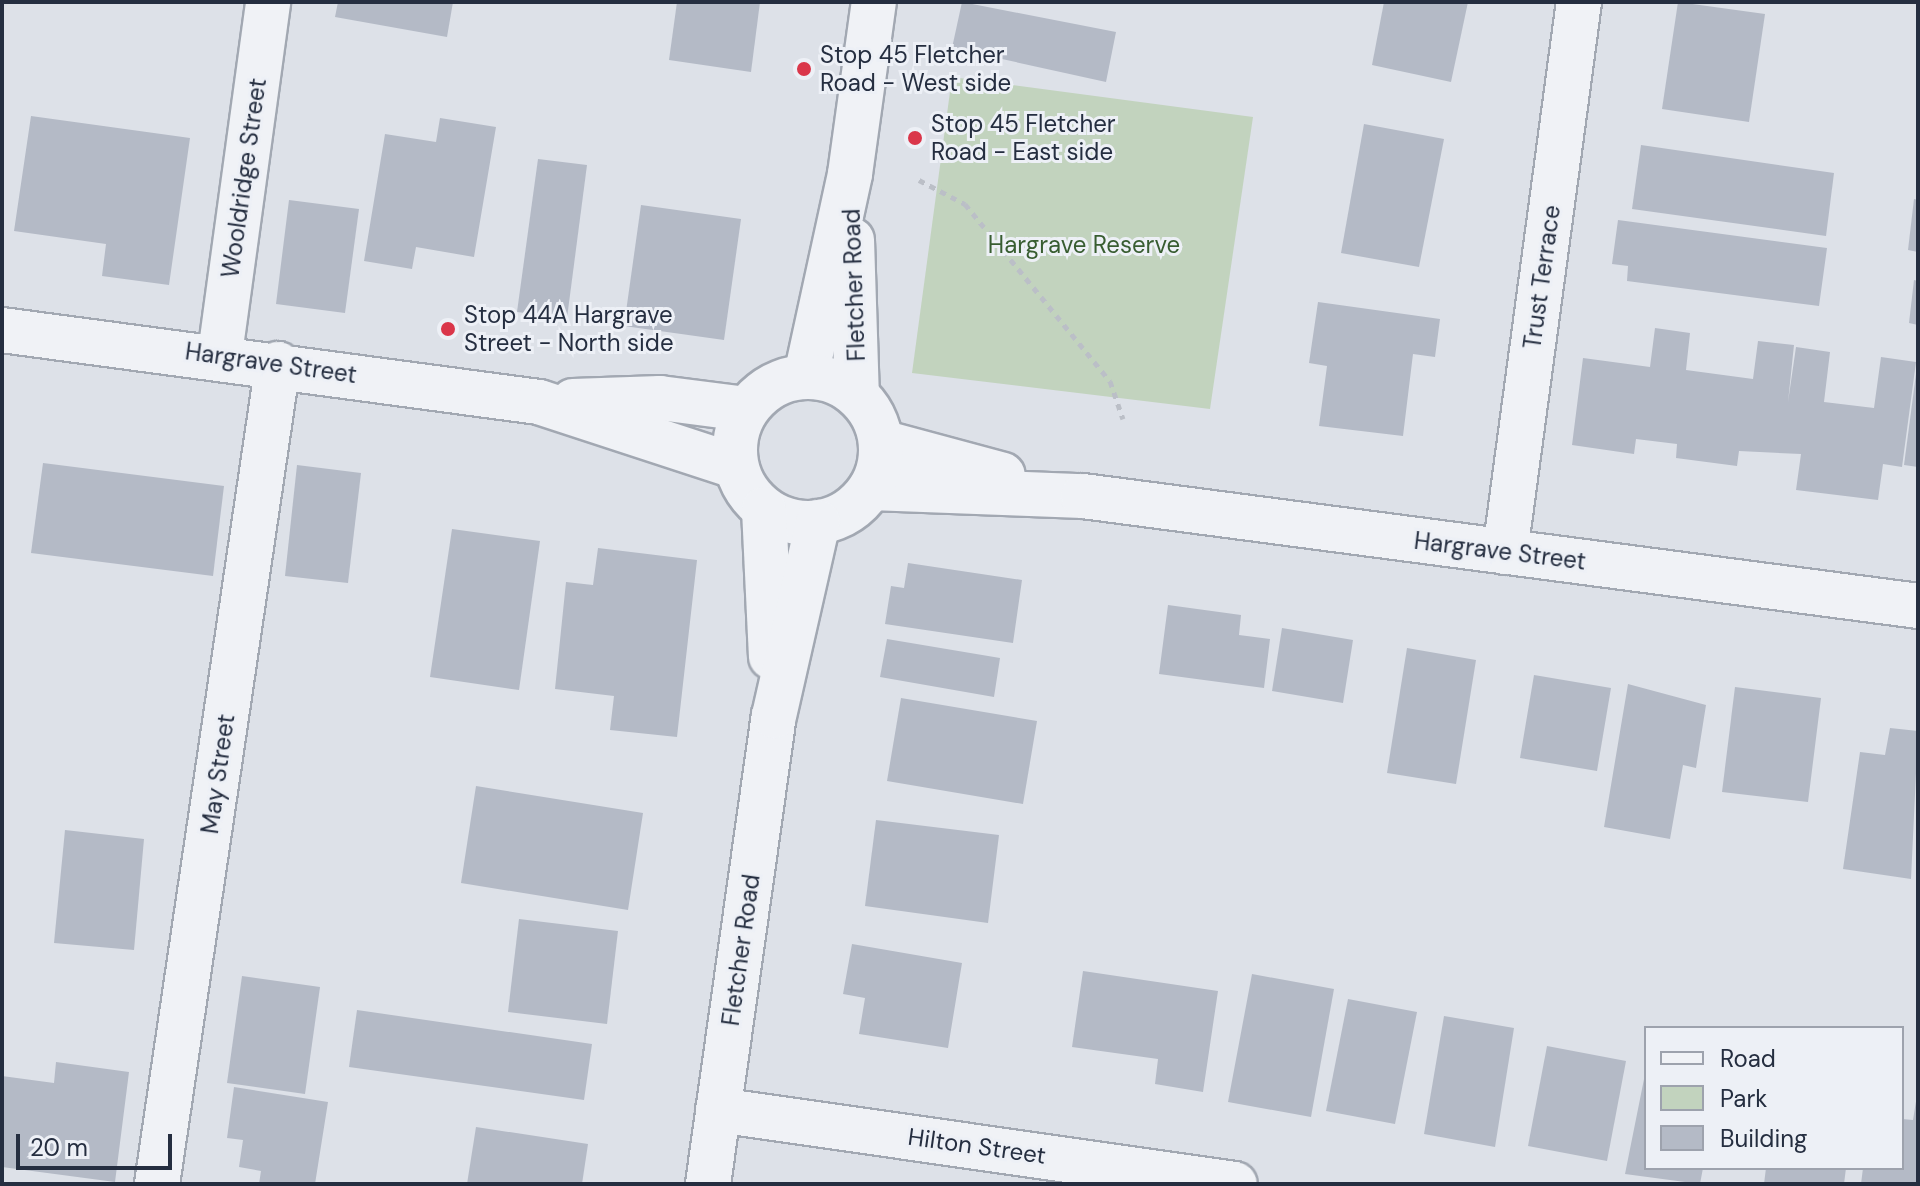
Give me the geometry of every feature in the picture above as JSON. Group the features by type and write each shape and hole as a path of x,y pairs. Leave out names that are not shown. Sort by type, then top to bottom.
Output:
{"street":[{"name":"Wooldridge Street","path":"220,354 268,2"},
{"name":"Fletcher Road","path":"806,376 850,174 874,2"},
{"name":"Trust Terrace","path":"1505,552 1579,2"},
{"name":"Fletcher Road","path":"850,174 857,395"},
{"name":"Hargrave Street","path":"2,330 220,354 539,402 735,466"},
{"name":"May Street","path":"157,1184 278,364"},
{"path":"806,376 827,379 857,395 881,442 871,488 851,510 818,522 800,523 764,509 735,466 734,443 746,409 781,381 806,376"},
{"name":"Hargrave Street","path":"539,402 660,398 746,409"},
{"name":"Hargrave Street","path":"881,442 1083,496"},
{"name":"Hargrave Street","path":"871,488 1083,496 1918,606"},
{"name":"Fletcher Road","path":"764,509 774,716"},
{"name":"Fletcher Road","path":"708,1184 774,716 818,522"},
{"name":"Hilton Street","path":"718,1110 1060,1171 1235,1184"}],"path":[{"path":"919,180 965,204 1110,381 1123,419"}],"green space":[{"name":"Hargrave Reserve","path":"952,77 1253,117 1210,409 912,373"}],"building":[{"path":"338,2 453,2 447,37 335,17"},
{"path":"677,2 760,2 751,72 669,60"},
{"path":"962,2 1116,32 1106,82 952,48"},
{"path":"1384,2 1468,2 1451,82 1372,65"},
{"path":"1678,2 1765,14 1749,122 1662,109"},
{"path":"31,116 190,138 169,285 102,276 106,244 14,231"},
{"path":"440,118 496,127 474,257 416,247 412,269 364,261 385,134 436,142"},
{"path":"1364,124 1444,139 1419,267 1341,253"},
{"path":"1641,145 1834,173 1826,236 1632,209"},
{"path":"538,159 587,165 567,318 517,312"},
{"path":"1914,199 1918,200 1918,252 1908,250"},
{"path":"289,200 359,209 345,313 276,304"},
{"path":"641,205 741,219 724,340 624,326"},
{"path":"1618,220 1827,248 1819,306 1627,281 1628,266 1612,264"},
{"path":"1914,280 1918,281 1918,325 1909,323"},
{"path":"1318,302 1440,319 1435,357 1413,354 1403,436 1319,426 1327,366 1309,363"},
{"path":"1655,328 1690,333 1686,370 1753,379 1758,341 1794,345 1788,402 1796,347 1830,352 1824,402 1874,408 1881,357 1916,362 1902,467 1883,464 1878,500 1796,490 1801,454 1739,451 1737,466 1676,458 1677,444 1636,439 1634,454 1572,445 1583,358 1650,367"},
{"path":"1918,375 1918,467 1904,465"},
{"path":"43,463 224,486 213,576 31,553"},
{"path":"297,465 361,473 348,583 285,576"},
{"path":"452,529 540,541 519,690 430,677"},
{"path":"598,548 697,560 677,737 610,730 614,696 555,689 566,582 593,585"},
{"path":"908,563 1022,580 1013,643 885,624 891,586 904,588"},
{"path":"1168,605 1241,615 1239,635 1270,639 1264,688 1159,674"},
{"path":"1282,628 1353,640 1343,703 1272,691"},
{"path":"887,639 1000,658 994,697 880,677"},
{"path":"1407,648 1476,660 1456,784 1387,773"},
{"path":"1534,675 1611,688 1597,771 1520,758"},
{"path":"1628,684 1706,705 1696,768 1683,765 1670,839 1604,827"},
{"path":"1735,687 1821,698 1808,802 1722,792"},
{"path":"901,698 1037,721 1023,804 887,781"},
{"path":"1890,728 1918,731 1911,879 1843,869 1860,752 1885,755"},
{"path":"476,786 643,813 628,910 461,883"},
{"path":"876,820 999,835 988,923 865,906"},
{"path":"65,830 144,839 134,950 54,943"},
{"path":"519,919 618,931 607,1024 508,1012"},
{"path":"852,944 962,963 948,1048 859,1034 865,998 843,994"},
{"path":"1083,971 1218,991 1203,1092 1155,1084 1158,1059 1072,1047"},
{"path":"1252,974 1334,989 1311,1117 1228,1102"},
{"path":"242,976 320,987 305,1094 227,1083"},
{"path":"1348,999 1417,1012 1395,1124 1326,1111"},
{"path":"357,1010 592,1044 584,1100 349,1067"},
{"path":"1444,1016 1514,1028 1495,1147 1424,1134"},
{"path":"1547,1046 1626,1061 1607,1161 1528,1146"},
{"path":"56,1062 129,1072 115,1182 2,1167 2,1076 54,1083"},
{"path":"1644,1079 1644,1170 1703,1170 1700,1184 1625,1174"},
{"path":"234,1087 328,1102 315,1184 259,1184 261,1171 239,1167 243,1140 227,1138"},
{"path":"1918,1089 1918,1184 1861,1184 1863,1170 1904,1170 1904,1119 1913,1120"},
{"path":"476,1127 588,1144 582,1184 467,1184"},
{"path":"1766,1170 1846,1170 1844,1184 1764,1184"}],"place":[{"name":"Stop 45 Fletcher Road - West side","path":"804,69"},
{"name":"Stop 45 Fletcher Road - East side","path":"915,138"},
{"name":"Stop 44A Hargrave Street - North side","path":"448,329"}]}
